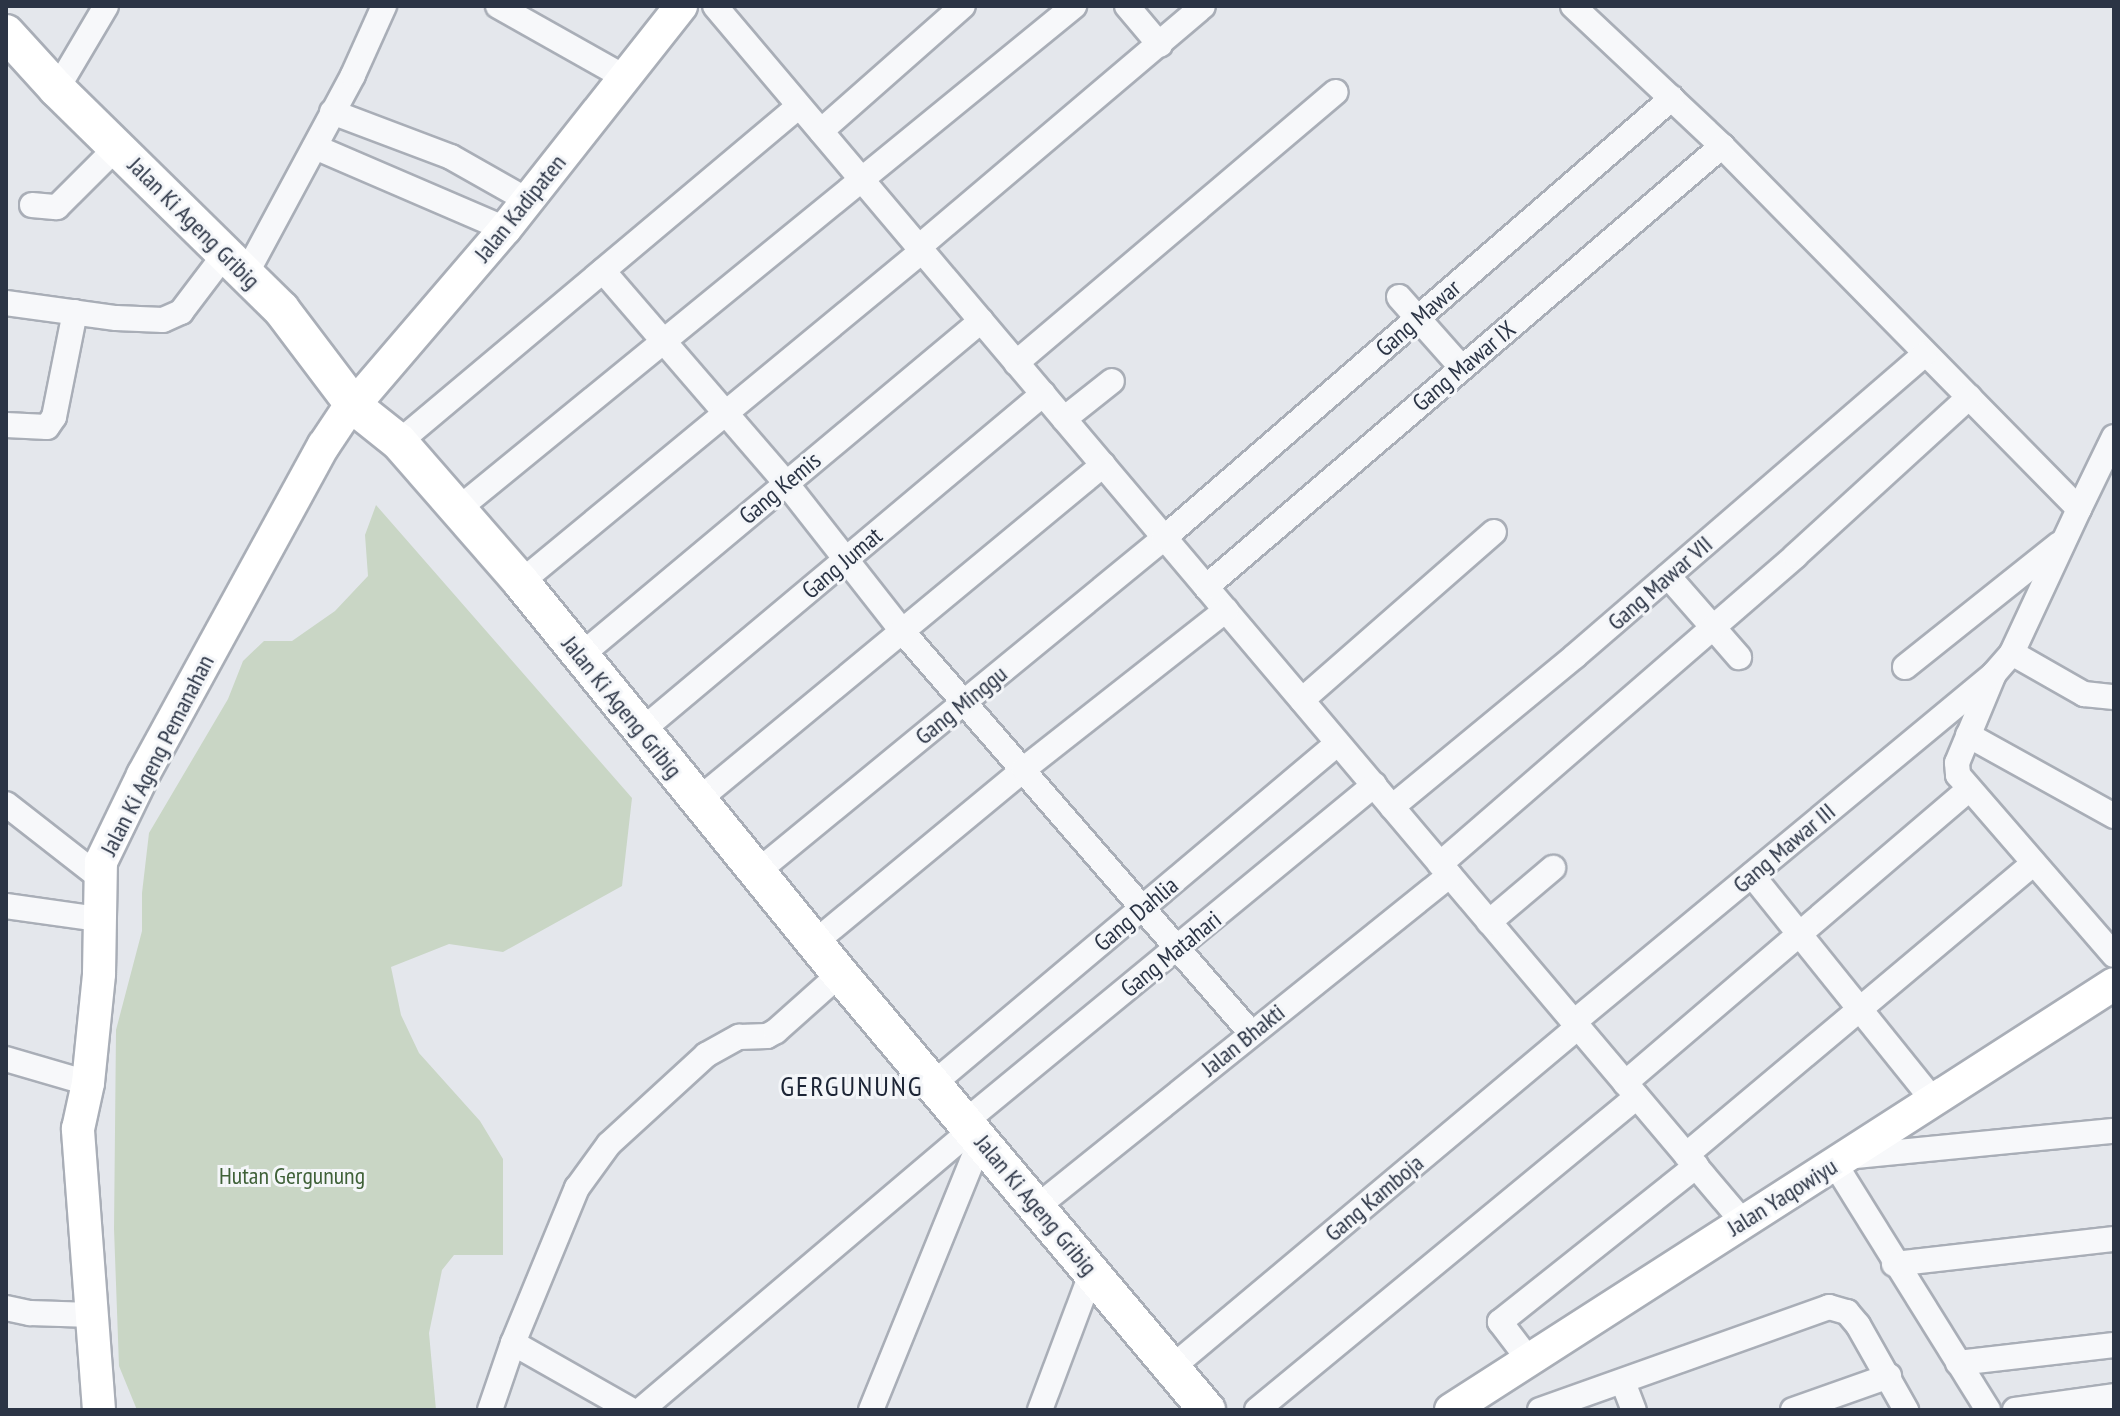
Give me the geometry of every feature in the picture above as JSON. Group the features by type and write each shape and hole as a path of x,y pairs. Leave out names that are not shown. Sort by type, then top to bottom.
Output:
{"main road":[{"name":"Jalan Ki Ageng Gribig","path":"6,33 57,89 281,309 351,409 399,442 521,582 814,943 1207,1410"}],"street":[{"path":"57,89 106,6"},
{"path":"6,303 143,320 173,317 236,264 315,147 384,6"},
{"path":"498,6 624,77"},
{"name":"Jalan Kadipaten","path":"351,409 505,229 681,6"},
{"path":"715,6 1742,1221"},
{"path":"821,131 963,6"},
{"path":"457,510 1074,6"},
{"path":"1127,6 1160,45"},
{"path":"521,582 725,415 1203,6"},
{"path":"1573,6 1722,146 2079,509"},
{"path":"1016,363 1335,92"},
{"name":"Gang Mawar","path":"1164,538 1672,98"},
{"path":"399,442 799,106"},
{"path":"332,112 451,157 527,200"},
{"name":"Gang Mawar IX","path":"1206,587 1722,146"},
{"path":"32,205 57,207 117,147"},
{"path":"315,147 505,229"},
{"path":"603,271 786,483 902,631 967,701 1251,1033"},
{"path":"1399,297 1462,368"},
{"path":"6,425 47,427 54,417 75,312"},
{"name":"Gang Kemis","path":"580,656 981,321"},
{"name":"Gang Mawar VII","path":"1392,807 1668,576 1925,354"},
{"path":"1064,419 1112,381"},
{"name":"Gang Jumat","path":"641,731 1043,394"},
{"name":"Jalan Bhakti","path":"1038,1206 1445,870 1969,397"},
{"name":"Jalan Ki Ageng Pemanahan","path":"99,1410 78,1129 88,1083 99,974 98,876 106,850 143,775 324,445 351,409"},
{"path":"2111,452 2079,509 2012,653 1994,674 1957,763 1958,775 1968,790 2114,955"},
{"path":"698,800 1103,465"},
{"path":"1302,700 1494,532"},
{"name":"Gang Minggu","path":"757,872 1164,538"},
{"path":"1905,667 2064,540"},
{"path":"1668,576 1739,657"},
{"path":"814,943 1024,769 1226,610"},
{"path":"2012,653 2084,694 2114,697"},
{"name":"Gang Mawar III","path":"1576,1024 1994,674"},
{"path":"1968,735 2114,816"},
{"name":"Gang Dahlia","path":"933,1084 1338,743"},
{"name":"Gang Matahari","path":"641,1410 973,1130 1179,948 1374,785"},
{"path":"1257,1410 1631,1090 1801,934 1968,790"},
{"path":"6,804 98,876"},
{"path":"1529,1360 1500,1322 1691,1160 1861,1008 2034,863"},
{"path":"1489,922 1553,868"},
{"path":"1752,875 1934,1101"},
{"path":"6,906 99,919"},
{"path":"490,1410 513,1343 577,1188 609,1144 706,1055 739,1037 767,1036 776,1031 840,974"},
{"name":"Jalan Yaqowiyu","path":"1451,1410 2114,984"},
{"name":"Gang Kamboja","path":"1170,1369 1576,1024"},
{"path":"6,1059 88,1083"},
{"path":"871,1410 973,1130"},
{"path":"1988,1410 1894,1264 1841,1161 2114,1131"},
{"path":"1894,1264 2114,1239"},
{"path":"1040,1410 1092,1272"},
{"path":"1540,1410 1829,1307 1847,1312 1889,1376 1906,1410"},
{"path":"6,1308 30,1313 92,1315"},
{"path":"513,1343 631,1410"},
{"path":"1958,1363 2114,1345"},
{"path":"1793,1410 1889,1376"},
{"path":"1623,1382 1634,1410"},
{"path":"2015,1410 2114,1396"}],"green space":[{"name":"Hutan Gergunung","path":"376,505 632,798 622,886 503,952 449,944 391,967 401,1015 419,1053 480,1121 503,1159 503,1255 454,1255 442,1270 429,1333 436,1410 137,1410 119,1366 114,1229 116,1030 142,931 142,893 149,833 228,699 243,661 264,641 292,641 335,611 368,576 365,535"}],"district":[{"name":"GERGUNUNG","path":"852,1086"}]}
